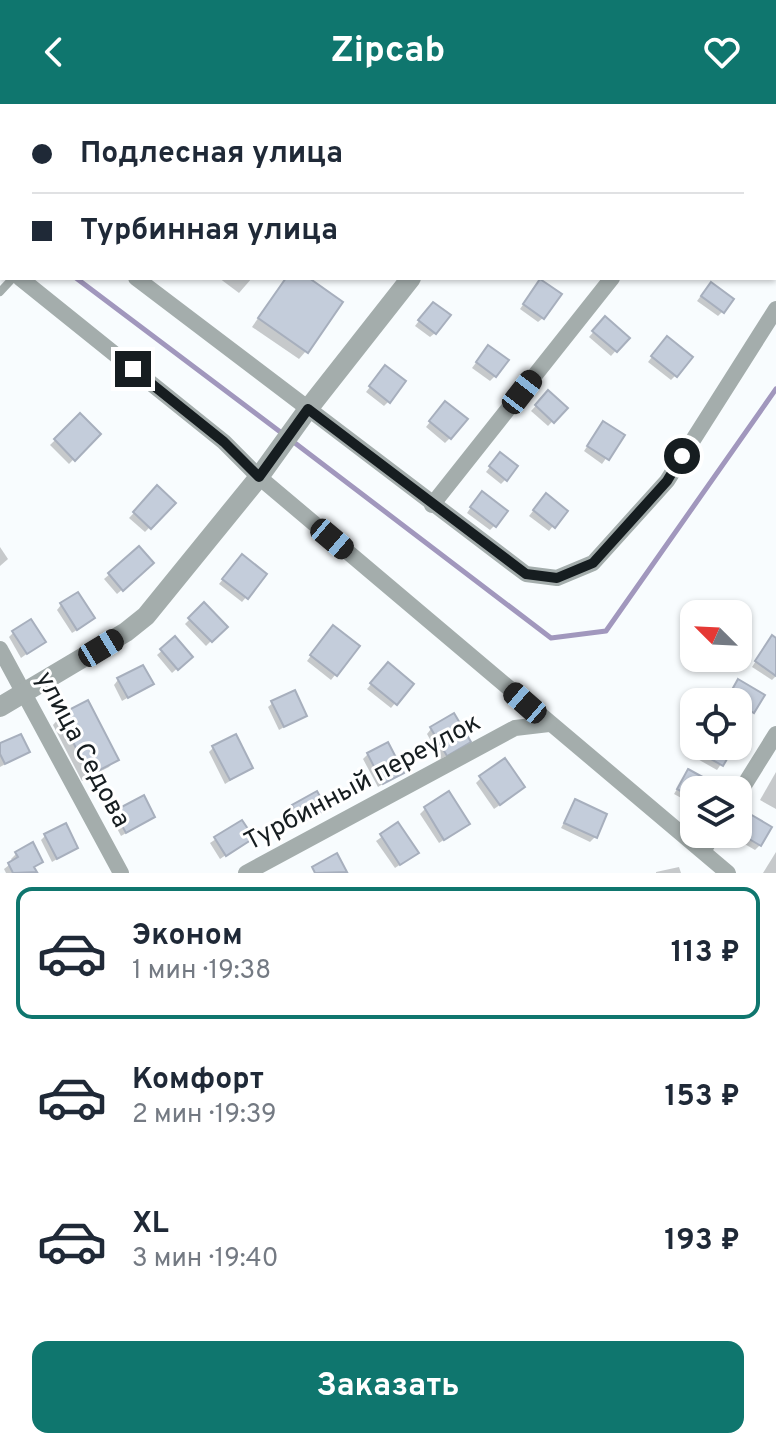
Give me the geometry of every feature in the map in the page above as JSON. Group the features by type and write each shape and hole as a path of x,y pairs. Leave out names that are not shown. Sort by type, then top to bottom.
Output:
{"street":[{"path":"22,280 224,442 259,477 728,873"},
{"path":"138,280 303,416 526,574 557,578 593,563 667,481 776,309"},
{"path":"0,707 126,632 146,616 259,477 409,280"},
{"path":"432,505 610,280"},
{"name":"улица Седова","path":"0,649 121,873"},
{"name":"Турбинный переулок","path":"246,873 515,728 549,724"},
{"path":"750,776 776,734"}],"building":[{"path":"285,280 312,280 343,302 308,353 258,318"},
{"path":"539,280 562,294 544,319 523,304"},
{"path":"711,282 734,299 724,313 701,296"},
{"path":"433,302 451,315 436,334 418,320"},
{"path":"605,316 630,338 617,352 592,331"},
{"path":"667,336 693,357 677,377 651,356"},
{"path":"488,345 509,360 496,377 476,362"},
{"path":"385,365 406,381 390,403 369,386"},
{"path":"548,390 568,408 554,423 535,405"},
{"path":"445,401 468,419 451,439 429,421"},
{"path":"80,413 101,434 75,461 54,439"},
{"path":"603,421 625,435 609,460 587,446"},
{"path":"500,452 518,466 507,481 489,466"},
{"path":"157,485 176,503 151,529 133,512"},
{"path":"482,491 508,511 496,527 470,507"},
{"path":"546,493 568,511 555,528 533,510"},
{"path":"139,546 154,563 123,591 108,573"},
{"path":"242,554 267,574 248,599 222,579"},
{"path":"78,592 95,618 77,630 60,603"},
{"path":"204,602 228,627 212,642 188,618"},
{"path":"31,619 46,642 27,654 12,631"},
{"path":"333,625 360,646 337,676 310,655"},
{"path":"772,635 776,638 776,676 755,661"},
{"path":"175,636 193,657 178,670 160,649"},
{"path":"388,662 414,684 397,705 370,683"},
{"path":"143,665 154,684 128,698 117,678"},
{"path":"738,679 765,695 754,713 752,688 733,688"},
{"path":"295,690 307,716 284,727 271,701"},
{"path":"88,700 119,760 90,775 59,715"},
{"path":"454,713 471,742 447,756 430,727"},
{"path":"21,734 30,752 5,764 0,754 0,743"},
{"path":"236,734 253,768 230,780 212,746"},
{"path":"388,742 404,773 383,784 367,753"},
{"path":"505,758 525,787 500,805 479,776"},
{"path":"713,760 726,760 723,766"},
{"path":"688,769 701,776 684,776"},
{"path":"317,791 327,809 301,823 292,805"},
{"path":"449,791 470,824 444,840 424,807"},
{"path":"144,795 155,817 126,833 114,811"},
{"path":"575,799 607,814 597,838 564,823"},
{"path":"752,815 772,827 761,846 752,841"},
{"path":"242,820 254,838 226,856 214,837"},
{"path":"398,822 419,853 400,865 380,834"},
{"path":"66,823 78,848 57,859 44,834"},
{"path":"33,842 43,862 34,867 37,872 13,873 8,863 18,857 15,852"},
{"path":"337,853 347,872 315,873 312,867"}],"waterway":[{"path":"79,280 283,434"},
{"path":"291,440 551,638 606,631 776,389"}],"route":[{"path":"133,369 224,442 259,477 308,409 526,574 557,578 593,563 667,481 682,456"}]}
